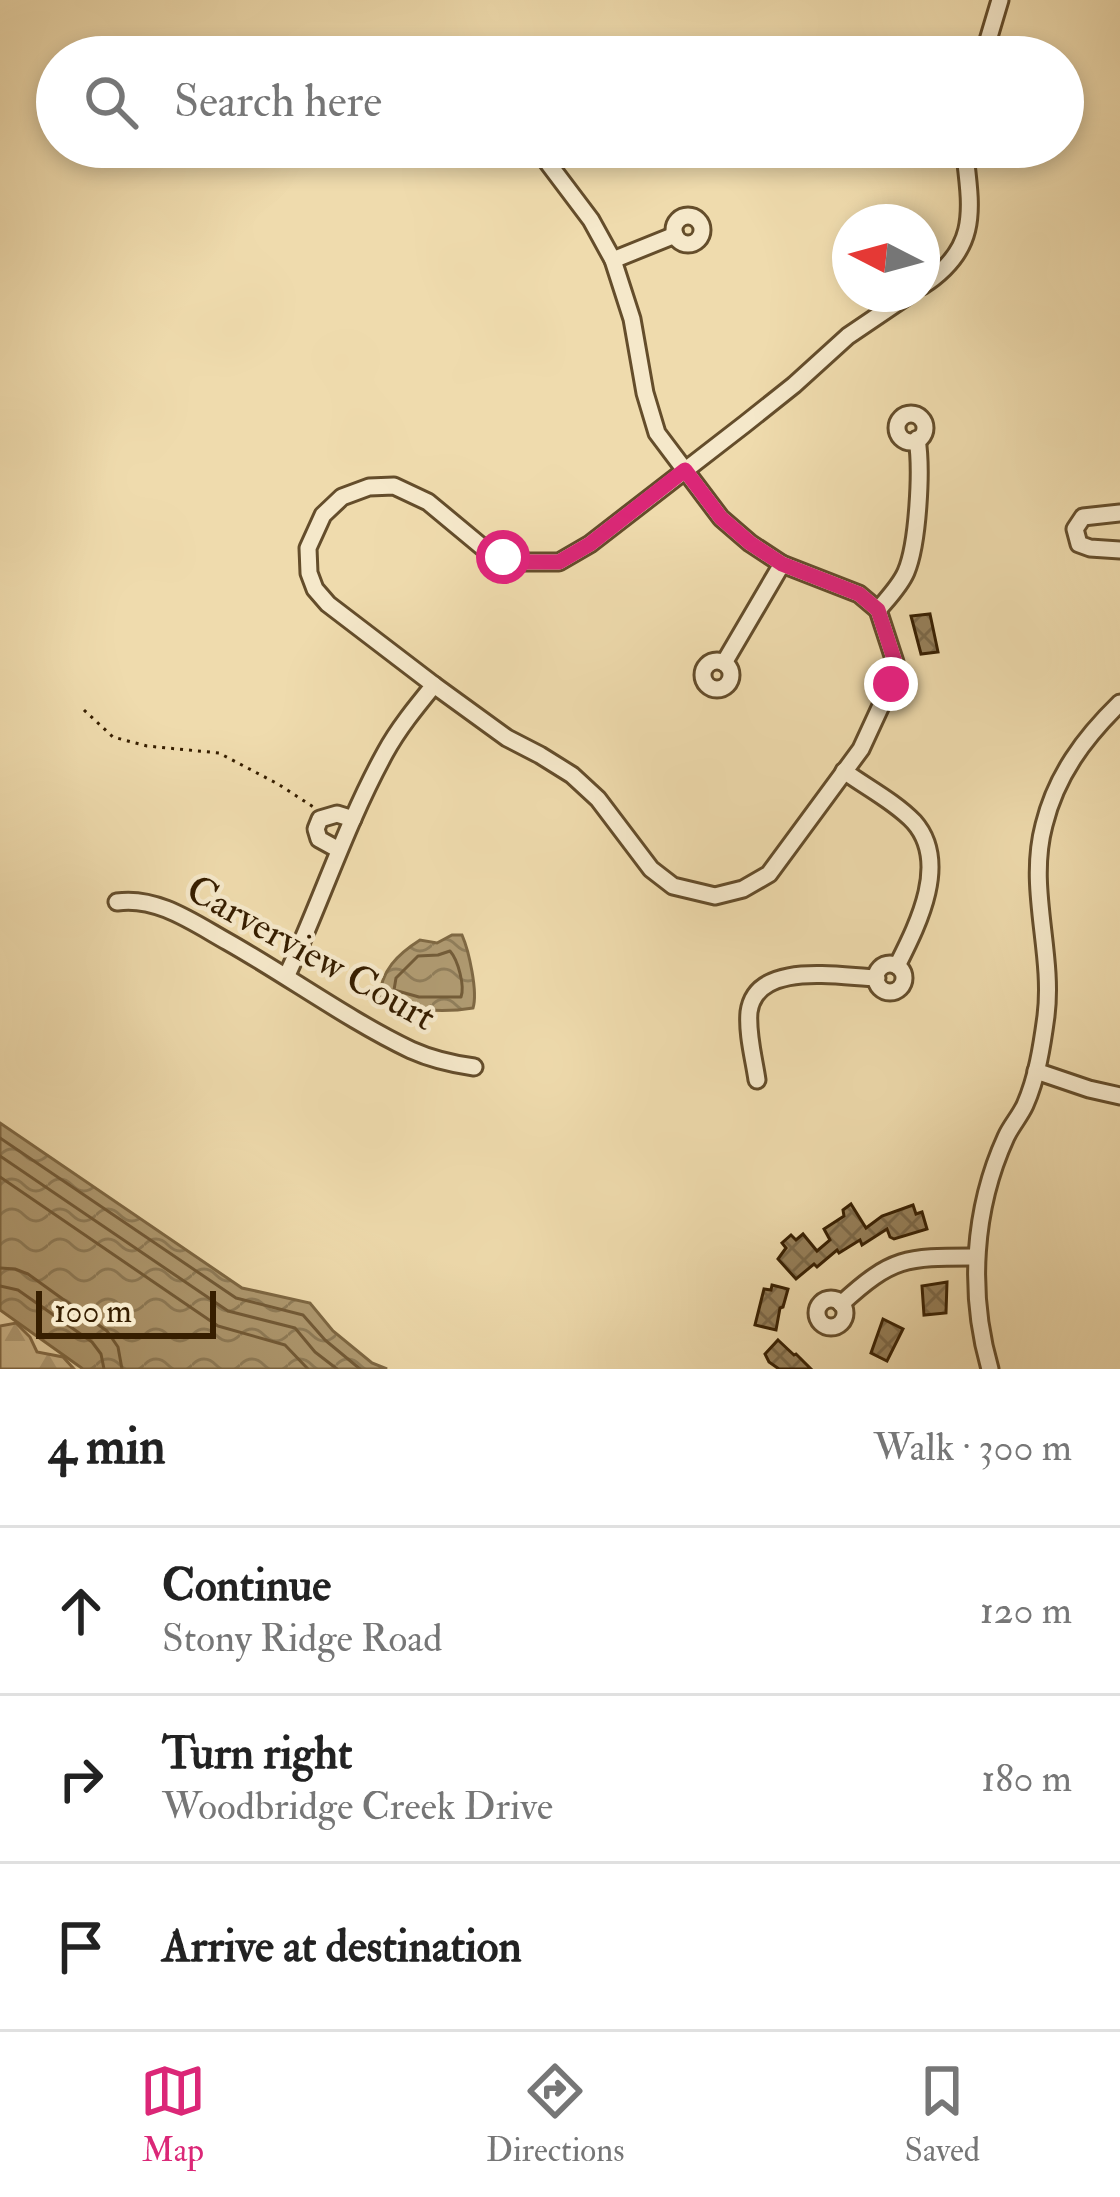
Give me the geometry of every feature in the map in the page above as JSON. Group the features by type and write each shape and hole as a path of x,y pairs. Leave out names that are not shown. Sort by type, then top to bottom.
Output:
{"street":[{"path":"989,36 1000,0"},
{"path":"552,168 591,220 613,260 632,319 657,433 685,470 721,518 750,543 782,564 859,594 878,610 895,662 891,684 861,749 769,874 742,889 715,896 673,886 651,869 598,799 572,775 506,739 328,604 309,573 308,548 332,504 369,487 394,486 428,502 487,550 522,562 559,562 590,544 685,470 794,385 848,336 883,312"},
{"path":"940,271 956,257 968,234 971,209 966,168"},
{"path":"613,260 675,235"},
{"path":"878,610 907,571 921,461 917,440"},
{"path":"1120,513 1083,517 1075,529 1079,544 1120,550"},
{"path":"724,663 782,564"},
{"path":"287,975 387,749 434,686"},
{"path":"990,1369 976,1302 976,1257 983,1209 1006,1137 1036,1071 1046,1015 1049,975 1036,880 1043,828 1057,785 1080,746 1120,703"},
{"path":"757,1080 749,1011 763,985 788,976 877,978 884,990 897,990 904,979 897,966 919,923 927,886 927,845 908,817 844,771"},
{"path":"339,850 319,839 320,820 337,814 353,819"},
{"name":"Carverview Court","path":"117,902 166,909 411,1050 474,1067"},
{"path":"1036,1071 1120,1096"},
{"path":"841,1304 882,1268 926,1257 976,1257"}],"path":[{"path":"85,710 113,737 147,746 219,753 326,816"}],"green space":[{"path":"16,1323 37,1352 63,1357 74,1369 0,1369 0,1326"}],"water":[{"path":"462,935 467,951 474,982 473,1008 425,1010 380,998 387,971 404,951 420,940 437,943"},
{"path":"0,1123 242,1288 310,1303 333,1331 372,1363 387,1369 83,1369 0,1310"}],"building":[{"path":"930,614 938,652 921,654 911,616"},
{"path":"851,1204 866,1228 882,1216 913,1205 916,1214 922,1212 927,1229 894,1239 887,1229 862,1245 860,1240 837,1250 796,1279 778,1259 786,1248 782,1243 791,1235 796,1240 803,1234 817,1251 830,1240 824,1229 844,1216 843,1210"},
{"path":"947,1282 946,1313 924,1315 922,1286"},
{"path":"772,1285 788,1289 776,1330 755,1325 764,1289 771,1290"},
{"path":"883,1319 903,1329 887,1361 871,1353"},
{"path":"778,1340 811,1369 779,1369 769,1362 765,1354"}],"route":[{"path":"503,557 540,564 575,555 685,470 721,518 750,543 782,564 859,594 878,610 895,662 891,684"}]}
